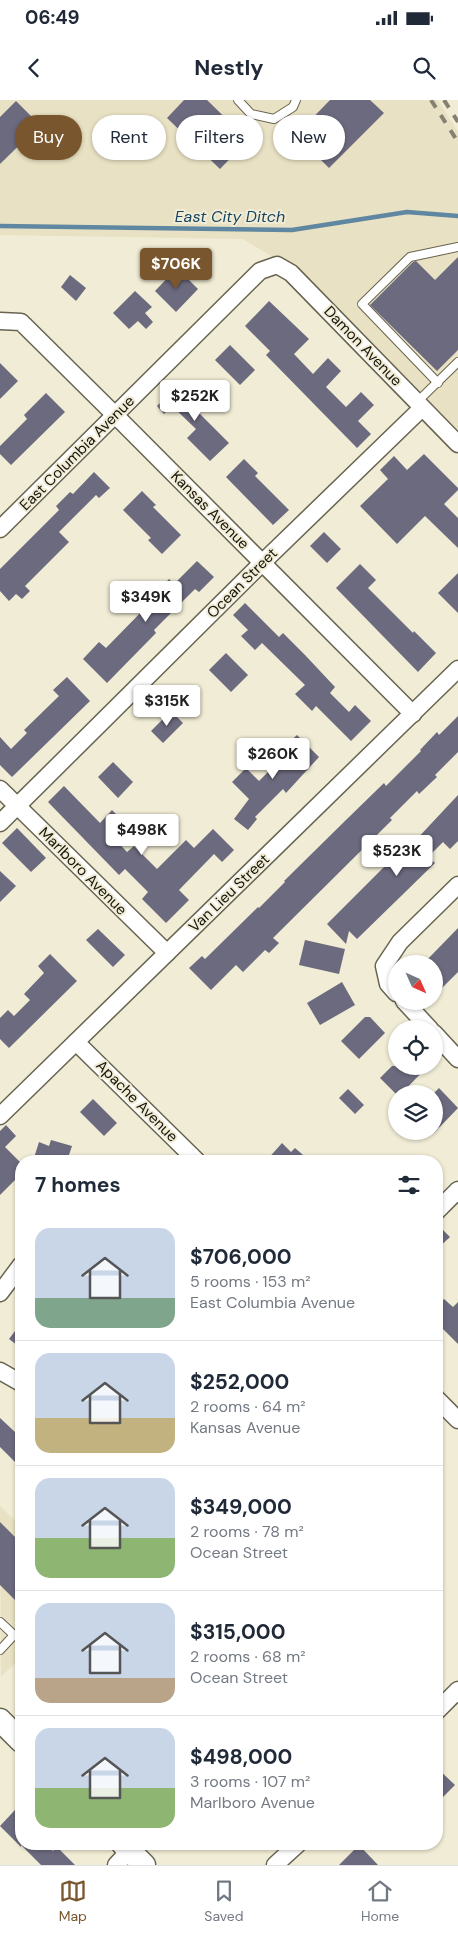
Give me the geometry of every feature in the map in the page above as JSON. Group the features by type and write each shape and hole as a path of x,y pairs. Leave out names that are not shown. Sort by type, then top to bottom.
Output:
{"main road":[{"path":"0,1720 15,1735"}],"street":[{"name":"Damon Avenue","path":"260,271 277,265 291,272 458,444"},
{"name":"East Columbia Avenue","path":"0,529 260,271"},
{"name":"Kansas Avenue","path":"0,321 20,322 413,714"},
{"name":"Ocean Street","path":"0,823 419,405"},
{"name":"Van Lieu Street","path":"0,1116 458,669"},
{"name":"Marlboro Avenue","path":"0,789 167,953"},
{"path":"391,955 400,942 458,885"},
{"path":"388,960 384,966 388,984"},
{"path":"412,1010 422,1020"},
{"name":"Apache Avenue","path":"76,1042 191,1155"},
{"path":"443,1043 458,1059"},
{"path":"443,1205 458,1190"},
{"path":"0,1293 15,1273"},
{"path":"0,1371 15,1380"},
{"path":"443,1405 458,1420"},
{"path":"443,1705 458,1690"},
{"path":"275,1865 291,1850"}],"lane":[{"path":"238,100 251,114 274,119 292,107 296,100"},
{"path":"438,383 362,304 410,257 458,247"},
{"path":"419,405 458,362"},
{"path":"0,1622 14,1635 0,1650"}],"shaded area":[{"path":"0,100 438,100 458,132 458,434 274,258 243,239 0,235"},
{"path":"0,1506 15,1521 15,1663 1,1677"}],"building":[{"path":"184,100 207,100 222,115 176,115 176,127 167,118"},
{"path":"330,100 370,100 384,113 345,152 345,115 315,115"},
{"path":"16,101 30,115 15,115 15,149 0,164 0,117"},
{"path":"211,160 229,160 220,169"},
{"path":"321,160 337,160 329,168"},
{"path":"458,257 458,350 437,371 370,305 413,262 416,261 435,280"},
{"path":"177,268 198,289 176,312 155,291"},
{"path":"70,275 86,288 76,301 61,287"},
{"path":"135,291 152,307 145,313 153,322 146,329 138,321 129,329 113,313"},
{"path":"269,301 309,339 294,354 313,374 328,358 341,371 326,387 346,407 361,392 374,405 358,421 371,434 357,448 266,355 270,351 245,326"},
{"path":"230,345 255,370 240,385 215,360"},
{"path":"0,363 18,381 0,399"},
{"path":"180,383 202,406 197,411 229,443 210,461 187,438 196,429 172,406 164,414 157,406"},
{"path":"46,393 65,412 11,465 0,454 0,446 27,419 24,415"},
{"path":"424,454 458,488 444,504 458,518 458,548 425,516 397,544 360,506 388,479 380,470 394,456 407,470"},
{"path":"244,459 258,473 255,476 289,510 273,525 226,477"},
{"path":"94,472 110,488 99,498 96,495 59,532 69,542 25,586 30,591 22,599 16,594 9,601 0,591 0,569 59,510 56,506 70,492 73,494"},
{"path":"142,491 156,505 153,507 181,535 162,554 148,540 151,538 123,510"},
{"path":"324,532 341,549 327,563 310,546"},
{"path":"197,561 214,577 199,592 195,589 154,630 156,633 107,683 83,659 99,642 106,648 148,605 146,603 169,579 174,584"},
{"path":"360,564 376,580 368,588 436,653 418,672 336,588"},
{"path":"458,573 458,613 438,593"},
{"path":"245,603 279,637 283,633 305,655 335,687 330,693 349,712 355,705 371,721 351,741 316,706 312,711 295,694 305,685 262,643 255,650 241,636 248,630 233,615"},
{"path":"226,653 248,675 231,692 209,670"},
{"path":"67,677 90,701 12,777 0,765 0,737 11,749 27,733 24,730 59,696 53,690"},
{"path":"171,711 183,723 163,743 151,731"},
{"path":"458,716 458,752 435,775 437,777 419,794 417,791 390,818 392,820 273,938 279,943 269,953 265,950 243,972 236,965 211,990 189,968 202,956 205,959 384,783 386,786 437,732 439,735"},
{"path":"297,735 319,757 286,793 283,789 255,817 257,819 248,830 234,819 249,799 232,782 246,768 259,781 288,752 283,748"},
{"path":"113,762 133,782 118,798 98,777"},
{"path":"64,786 100,823 112,810 122,820 109,833 127,852 134,846 157,869 186,840 194,848 213,829 234,850 222,862 214,854 179,890 189,900 166,923 142,899 148,892 125,869 119,875 48,802"},
{"path":"458,795 458,841 450,849 443,842 428,857 435,863 357,939 349,931 346,944 327,924 389,862 391,863 414,842"},
{"path":"17,828 46,858 31,872 2,843"},
{"path":"0,871 16,886 0,902"},
{"path":"458,928 458,972 443,987 443,955 432,955"},
{"path":"98,929 125,955 113,967 86,940"},
{"path":"305,940 345,949 339,974 299,965"},
{"path":"50,954 77,981 9,1048 0,1039 0,1018 8,1010 14,1016 30,1000 24,994 44,973 38,966"},
{"path":"342,982 355,1005 320,1025 307,1003"},
{"path":"365,1017 370,1017 385,1033 359,1059 341,1041"},
{"path":"388,1070 388,1075 419,1075 410,1085 388,1086 380,1078"},
{"path":"348,1089 364,1105 355,1114 339,1098"},
{"path":"443,1092 458,1108 443,1124"},
{"path":"93,1099 117,1123 104,1136 80,1112"},
{"path":"6,1125 16,1136 5,1147 15,1157 15,1180 0,1195 0,1131"},
{"path":"51,1140 72,1146 69,1155 35,1155 39,1142 49,1146"},
{"path":"282,1143 291,1152 295,1148 303,1155 271,1155"},
{"path":"443,1230 450,1237 443,1244"},
{"path":"443,1300 453,1307 458,1302 458,1344 443,1329"},
{"path":"15,1331 15,1344 9,1339"},
{"path":"0,1418 15,1432 15,1462 0,1447"},
{"path":"0,1522 15,1537 15,1600 0,1585"},
{"path":"443,1774 455,1785 443,1797"},
{"path":"15,1810 15,1841 0,1826"},
{"path":"26,1850 60,1850 75,1865 41,1865"},
{"path":"354,1850 364,1850 378,1865 339,1865"}],"waterway":[{"name":"East City Ditch","path":"0,226 292,230 407,212 458,216"}],"railway":[{"path":"431,100 458,142"},
{"path":"444,100 458,122"}]}
